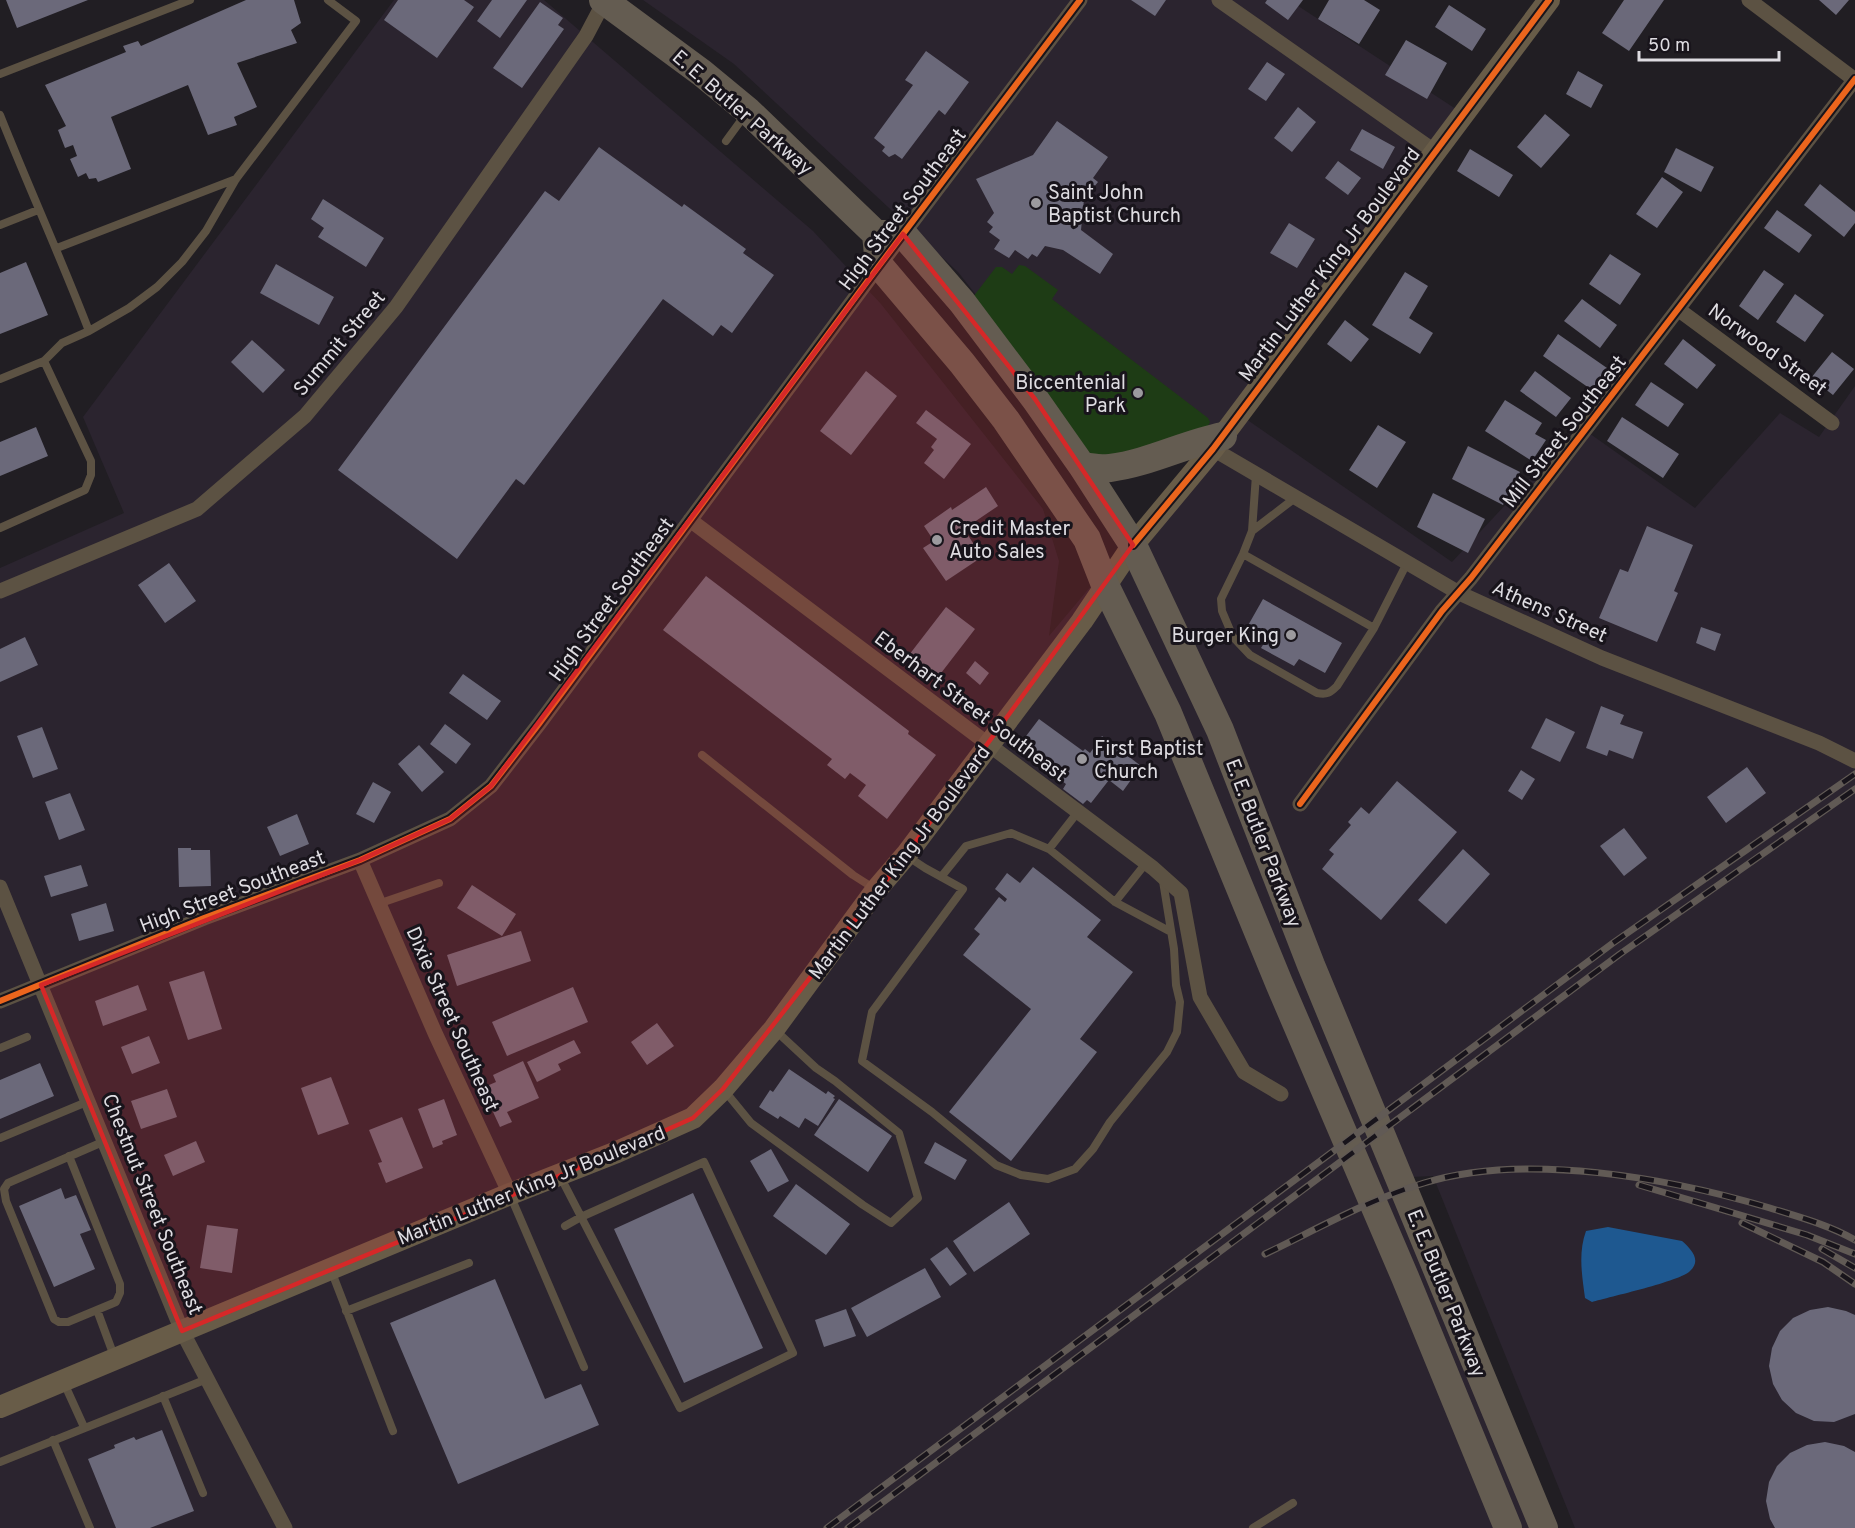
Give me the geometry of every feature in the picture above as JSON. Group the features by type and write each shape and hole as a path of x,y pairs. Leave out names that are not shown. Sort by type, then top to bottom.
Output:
{"highway":[{"name":"E. E. Butler Parkway","path":"604,0 702,73 748,111 890,234 962,302 1082,466 1132,545 1221,730 1311,965 1544,1528"},
{"path":"879,265 890,234"},
{"name":"E. E. Butler Parkway","path":"879,265 962,363 1006,420 1087,539 1105,585 1168,713 1279,984 1405,1277 1508,1528"},
{"path":"1082,466 1108,469 1144,461 1196,442 1218,442"}],"main road":[{"name":"Martin Luther King Jr Boulevard","path":"0,1407 510,1194 617,1152 693,1118 723,1089 774,1029 876,890 906,855 1082,621 1132,545 1218,442 1304,313 1434,151 1549,0"}],"street":[{"name":"Summit Street","path":"0,591 197,510 305,416 396,307 586,36 604,0"},
{"name":"High Street Southeast","path":"890,234 1080,0"},
{"path":"1219,0 1434,151"},
{"path":"1749,0 1855,79"},
{"name":"Mill Street Southeast","path":"1300,804 1442,611 1459,593 1679,310 1855,79"},
{"name":"High Street Southeast","path":"0,1001 204,918 360,860 450,819 491,786 879,265"},
{"name":"Norwood Street","path":"1679,310 1832,423"},
{"name":"Athens Street","path":"1218,442 1256,475 1459,593 1602,658 1819,743 1855,761"},
{"name":"Eberhart Street Southeast","path":"690,520 1146,863 1180,893 1200,997 1244,1072 1281,1094"},
{"name":"Dixie Street Southeast","path":"360,860 435,1034 510,1194"},
{"name":"Chestnut Street Southeast","path":"0,887 182,1331 285,1528"}],"lane":[{"path":"0,74 190,0"},
{"path":"0,379 45,361 62,344 129,308 182,262 206,231 236,179 356,21 328,0"},
{"path":"726,141 748,111"},
{"path":"0,115 38,210 57,248 89,331"},
{"path":"57,248 236,179"},
{"path":"0,225 38,210"},
{"path":"0,528 85,490 91,475 91,461 45,361"},
{"path":"1256,475 1251,531 1243,554 1221,599 1222,611 1233,637 1250,655 1317,693 1330,693 1374,628 1407,563"},
{"path":"1251,531 1295,498"},
{"path":"1243,554 1374,628"},
{"path":"702,756 853,875 876,890"},
{"path":"1049,849 1077,813"},
{"path":"941,877 966,846 1011,832 1049,849 1115,902 1171,932"},
{"path":"906,855 963,889 872,1012 862,1061 932,1112 996,1166 1021,1175 1048,1179 1075,1169 1093,1149 1110,1122 1167,1052 1177,1032 1180,1002 1163,877"},
{"path":"1115,902 1146,863"},
{"path":"378,904 438,883"},
{"path":"723,1089 752,1123 891,1223 918,1198 899,1133 816,1068 774,1029"},
{"path":"0,1048 27,1037"},
{"path":"0,1138 89,1101"},
{"path":"69,1156 120,1284 120,1293 116,1302 68,1322 59,1322 54,1319 6,1201 4,1189 8,1183 69,1156 105,1141"},
{"path":"560,1174 581,1217 680,1408 793,1353 704,1162 581,1217 565,1226"},
{"path":"510,1194 584,1367"},
{"path":"346,1311 469,1263"},
{"path":"330,1269 393,1431"},
{"path":"97,1310 116,1359"},
{"path":"0,1462 207,1379"},
{"path":"63,1382 84,1427"},
{"path":"163,1396 203,1493"},
{"path":"53,1440 90,1528"},
{"path":"1253,1528 1293,1503"}],"highlighted area":[{"path":"903,234 1035,399 1133,545 906,855 723,1089 693,1118 617,1152 182,1331 41,985 360,860 450,819 491,786"}],"shaded area":[{"path":"394,0 544,0 813,231 881,304 1043,509 1059,561 1049,636 1217,436 1101,453 958,272 734,64 643,0 1289,0 1459,111 1236,412 1452,562 1579,426 1695,508 1780,413 1819,437 1855,386 1855,1528 1575,1528 1433,1176 1389,1178 1530,1528 0,1528 0,568 124,513 83,417"}],"green space":[{"path":"1019,265 1025,266 1058,290 1052,299 1208,418 1210,422 1208,426 1121,457 1090,454 973,297 996,267 1002,267 1012,274"}],"water":[{"path":"1608,1227 1682,1241 1694,1255 1695,1263 1684,1275 1592,1302 1585,1298 1581,1264 1582,1248 1586,1231"}],"building":[{"path":"6,0 88,0 17,28"},
{"path":"246,0 294,0 301,23 291,30 297,43 237,63 257,107 234,117 237,125 208,135 188,85 111,117 131,169 98,182 96,178 89,179 86,173 78,177 70,159 77,156 73,145 65,148 58,130 66,126 45,85 126,52 123,46 138,41 141,46"},
{"path":"398,0 464,0 474,7 437,58 384,20"},
{"path":"492,0 527,0 500,38 477,21"},
{"path":"1131,0 1166,0 1155,16"},
{"path":"1267,0 1303,0 1288,20 1265,3"},
{"path":"1329,0 1364,0 1380,10 1359,44 1318,19"},
{"path":"1624,0 1664,0 1629,51 1602,33"},
{"path":"1819,0 1849,0 1836,15"},
{"path":"540,2 563,18 558,25 564,29 522,88 493,68"},
{"path":"1449,5 1486,29 1472,51 1435,27"},
{"path":"1406,40 1447,63 1427,99 1385,75"},
{"path":"926,51 969,82 945,115 939,110 902,159 895,154 889,157 882,151 885,147 874,138 913,85 905,80"},
{"path":"1267,62 1285,74 1266,101 1248,89"},
{"path":"1578,71 1603,85 1591,108 1566,94"},
{"path":"1298,107 1316,122 1292,152 1274,138"},
{"path":"1545,114 1570,135 1541,168 1517,147"},
{"name":"Saint John Baptist Church","path":"1057,121 1108,157 1093,178 1098,182 1090,192 1085,189 1081,230 1113,254 1100,274 1063,250 1045,246 1037,257 1032,254 1028,259 1015,250 1009,258 994,249 1000,240 989,232 993,227 987,222 994,213 976,179 1033,155"},
{"path":"1362,129 1395,147 1383,169 1350,150"},
{"path":"599,147 682,207 684,204 746,249 743,253 774,275 732,333 721,325 713,336 663,299 524,485 516,479 457,559 338,470 545,191 559,201"},
{"path":"1676,148 1714,167 1701,192 1664,172"},
{"path":"1470,149 1513,175 1499,197 1457,171"},
{"path":"1338,161 1361,178 1348,195 1325,178"},
{"path":"1662,177 1683,192 1657,228 1636,214"},
{"path":"1820,184 1855,212 1855,223 1844,237 1804,205"},
{"path":"323,199 384,238 366,267 318,237 324,228 311,219"},
{"path":"1777,210 1812,235 1799,253 1764,228"},
{"path":"1289,223 1315,239 1297,268 1270,253"},
{"path":"1610,254 1641,274 1620,305 1589,284"},
{"path":"26,262 48,315 0,334 0,273"},
{"path":"276,264 334,297 319,325 260,293"},
{"path":"1764,270 1784,284 1758,320 1739,306"},
{"path":"1405,272 1428,286 1409,318 1433,333 1420,354 1372,325"},
{"path":"1795,294 1824,315 1805,342 1776,322"},
{"path":"1582,299 1617,325 1600,348 1564,321"},
{"path":"1345,320 1369,339 1351,362 1327,344"},
{"path":"1558,334 1607,368 1592,390 1543,356"},
{"path":"1683,339 1716,365 1697,389 1664,364"},
{"path":"252,340 285,370 263,393 231,362"},
{"path":"1832,352 1854,369 1833,395 1811,378"},
{"path":"866,371 897,396 851,455 820,431"},
{"path":"1535,371 1571,398 1556,417 1520,391"},
{"path":"1651,382 1684,404 1668,427 1635,405"},
{"path":"1505,400 1542,423 1535,434 1546,440 1532,461 1485,431"},
{"path":"926,410 971,444 944,479 924,463 934,450 931,447 937,439 916,423"},
{"path":"1622,417 1679,454 1663,478 1607,441"},
{"path":"1378,425 1406,442 1377,488 1349,470"},
{"path":"36,427 48,456 0,476 0,442"},
{"path":"1468,446 1520,472 1503,505 1452,479"},
{"path":"986,487 998,506 964,529 982,557 946,581 923,548 934,541 924,526"},
{"path":"1433,493 1485,519 1468,553 1417,527"},
{"path":"1647,526 1693,545 1674,591 1678,593 1657,642 1599,618 1620,569 1628,572"},
{"path":"169,563 196,601 165,623 138,585"},
{"path":"706,576 909,731 908,734 936,755 887,819 858,796 866,785 850,773 845,779 827,765 832,759 663,630"},
{"name":"Burger King","path":"1263,599 1342,643 1325,673 1299,659 1294,666 1261,648 1266,640 1246,629"},
{"path":"946,607 975,629 938,677 909,655"},
{"path":"1701,627 1721,634 1715,651 1696,643"},
{"path":"25,637 38,665 0,682 0,649"},
{"path":"975,661 989,673 980,685 966,673"},
{"path":"463,674 501,701 487,720 449,693"},
{"path":"1601,706 1624,715 1620,724 1643,732 1633,759 1609,750 1607,756 1586,748"},
{"path":"1546,718 1575,732 1560,762 1531,748"},
{"name":"First Baptist Church","path":"1039,719 1083,751 1085,749 1090,753 1102,736 1141,766 1123,791 1109,780 1091,803 1087,800 1083,804 1063,789 1066,784 1017,748"},
{"path":"445,724 471,744 456,764 430,744"},
{"path":"42,727 58,769 33,778 17,736"},
{"path":"419,745 444,772 422,792 398,764"},
{"path":"1747,767 1766,793 1726,823 1707,797"},
{"path":"1521,770 1535,779 1522,800 1508,791"},
{"path":"1397,781 1457,832 1381,920 1322,869 1334,854 1329,850 1351,825 1348,822 1361,807 1369,814"},
{"path":"373,782 391,792 374,823 356,814"},
{"path":"70,793 85,830 59,840 45,802"},
{"path":"297,814 309,844 280,856 267,827"},
{"path":"1624,828 1647,858 1624,876 1600,846"},
{"path":"178,848 210,850 211,886 179,887"},
{"path":"1463,849 1490,874 1446,924 1418,900"},
{"path":"81,865 88,886 51,897 44,876"},
{"path":"1033,867 1101,920 1087,937 1133,972 1080,1039 1097,1052 1011,1161 949,1112 1031,1009 963,955 980,934 974,929 999,897 1005,902 1007,899 995,889 1007,873 1020,883"},
{"path":"472,885 516,914 502,936 457,908"},
{"path":"106,903 114,931 79,941 71,914"},
{"path":"521,931 531,961 457,986 447,955"},
{"path":"204,971 222,1029 188,1040 169,982"},
{"path":"138,985 147,1010 103,1026 95,1001"},
{"path":"573,987 588,1022 507,1056 492,1022"},
{"path":"657,1023 674,1046 647,1065 631,1042"},
{"path":"149,1036 160,1063 132,1074 121,1047"},
{"path":"574,1040 581,1053 558,1064 561,1070 537,1082 527,1062"},
{"path":"523,1061 539,1098 507,1112 512,1122 500,1127 482,1088 496,1082 493,1075"},
{"path":"40,1063 54,1096 0,1119 0,1080"},
{"path":"789,1069 826,1094 828,1091 835,1096 818,1126 805,1118 799,1128 759,1107 770,1090 773,1092"},
{"path":"331,1077 349,1124 318,1135 301,1088"},
{"path":"167,1089 177,1117 141,1129 131,1101"},
{"path":"444,1099 457,1135 442,1141 443,1144 433,1148 418,1109"},
{"path":"839,1099 892,1136 868,1172 814,1135"},
{"path":"402,1117 423,1168 386,1183 378,1163 382,1162 369,1130"},
{"path":"196,1141 205,1162 173,1176 164,1155"},
{"path":"935,1142 967,1160 955,1180 924,1163"},
{"path":"771,1149 789,1181 768,1192 750,1161"},
{"path":"796,1184 850,1224 826,1255 773,1216"},
{"path":"61,1188 65,1199 76,1195 91,1230 80,1234 95,1269 54,1287 19,1206"},
{"path":"693,1193 763,1348 684,1383 614,1229"},
{"path":"1009,1202 1030,1234 974,1272 953,1241"},
{"path":"207,1225 238,1229 232,1273 200,1268"},
{"path":"947,1247 967,1274 950,1286 930,1259"},
{"path":"925,1268 941,1297 867,1337 851,1308"},
{"path":"495,1279 545,1399 581,1384 599,1425 458,1484 390,1323"},
{"path":"1828,1307 1855,1315 1855,1414 1834,1422 1814,1421 1796,1413 1782,1400 1773,1384 1769,1366 1772,1348 1780,1331 1793,1318 1810,1310"},
{"path":"846,1309 856,1336 824,1347 815,1320"},
{"path":"162,1430 194,1511 150,1528 116,1528 88,1459 134,1437 136,1440"},
{"path":"1825,1442 1844,1446 1855,1452 1855,1528 1775,1528 1770,1519 1766,1501 1769,1482 1777,1466 1790,1453 1807,1445"}],"railway":[{"path":"827,1528 1613,943 1855,774"},
{"path":"848,1528 1620,954 1855,789"},
{"path":"1265,1254 1403,1190 1464,1174 1507,1170 1552,1169 1597,1173 1688,1187 1803,1218 1855,1240"},
{"path":"1639,1185 1807,1235 1855,1254"},
{"path":"1742,1223 1823,1262 1855,1284"},
{"path":"1822,1249 1855,1268"}],"cycle path":[{"path":"0,1001 204,918 360,860 450,819 491,786 1080,0"},
{"path":"1133,545 1213,449 1549,0"},
{"path":"1300,804 1442,611 1471,578 1855,79"}],"place":[{"name":"Saint John Baptist Church","path":"1036,203"},
{"name":"Biccentenial Park","path":"1138,393"},
{"name":"Credit Master Auto Sales","path":"937,540"},
{"name":"Burger King","path":"1291,635"},
{"name":"First Baptist Church","path":"1082,759"}]}
